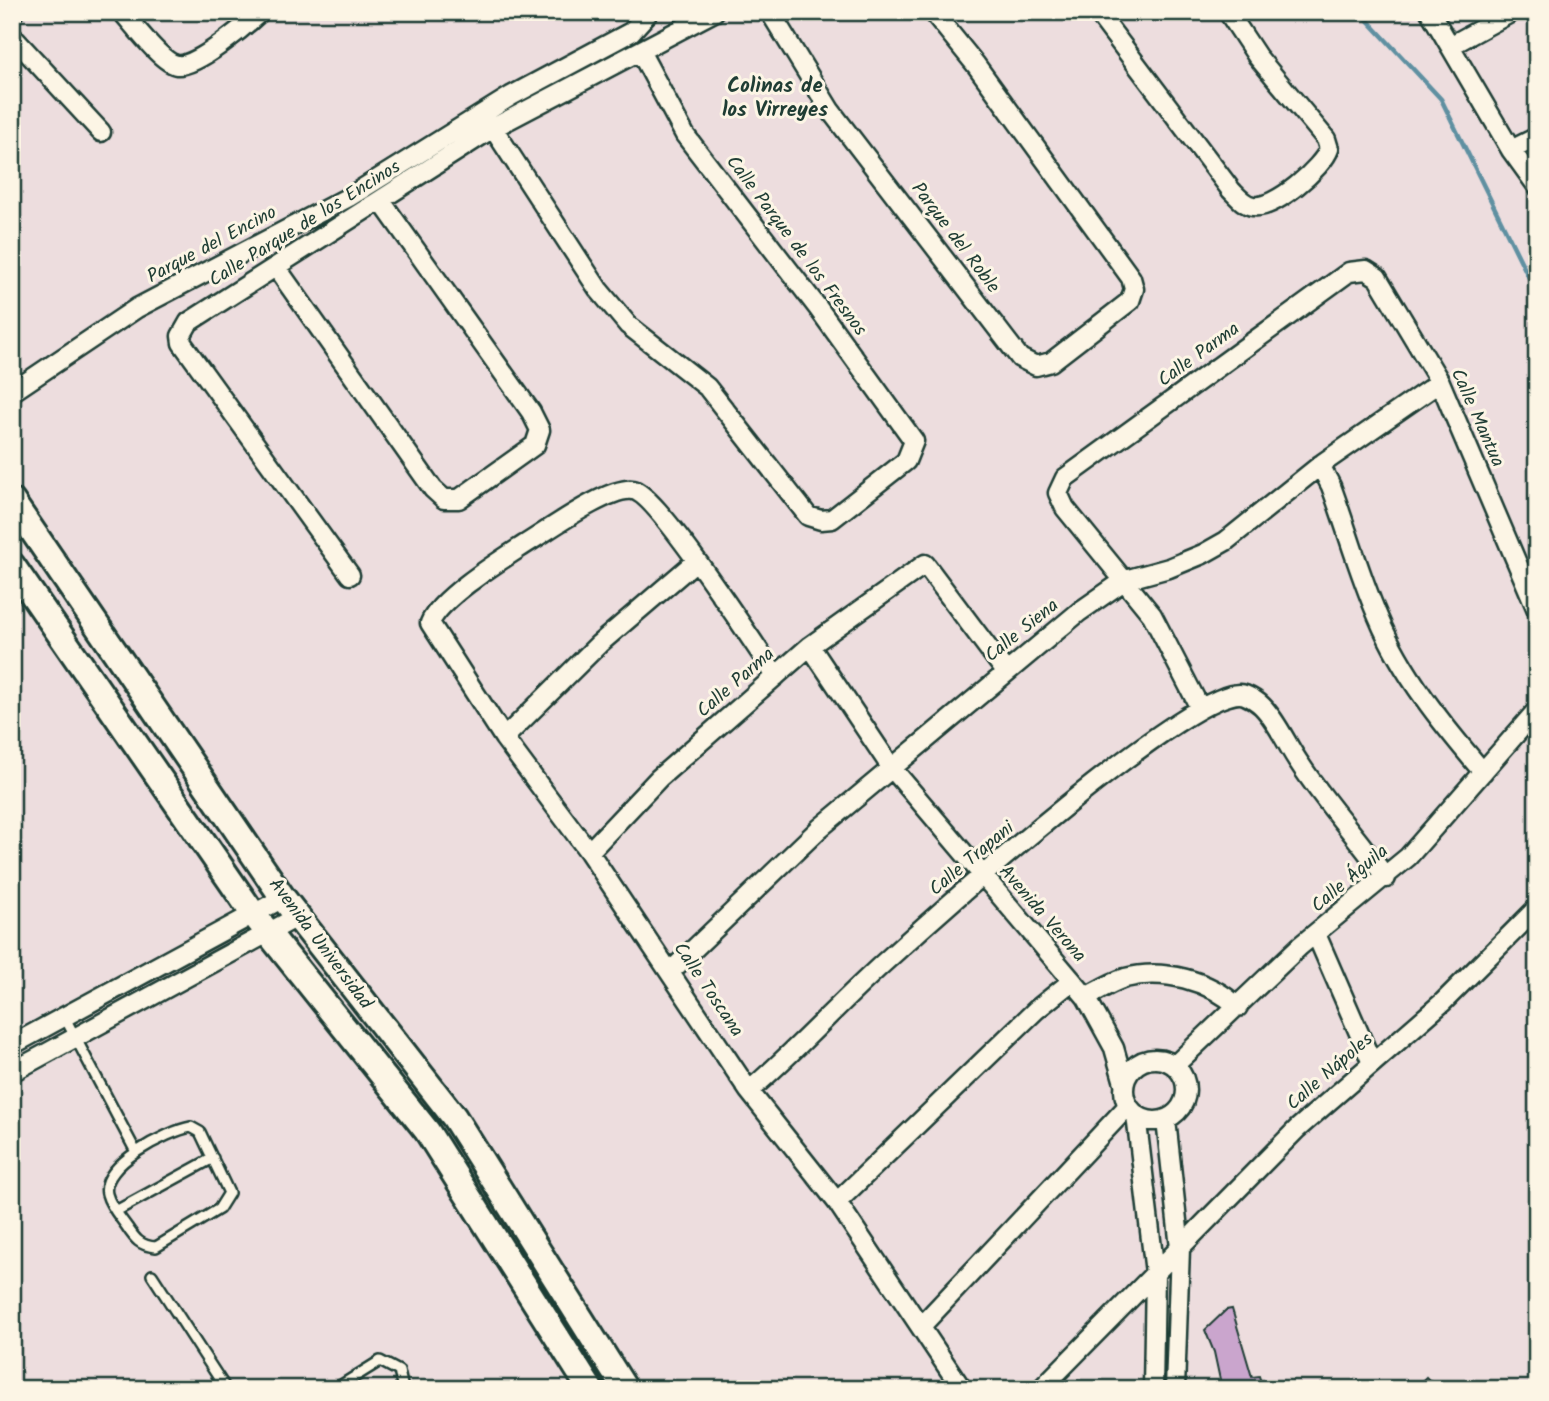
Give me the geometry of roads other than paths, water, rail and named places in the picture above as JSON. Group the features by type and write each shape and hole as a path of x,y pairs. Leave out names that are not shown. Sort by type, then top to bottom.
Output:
{"main road":[{"name":"Avenida Universidad","path":"12,501 290,908 454,1117 625,1389"},
{"name":"Avenida Universidad","path":"12,565 261,924 427,1130 590,1389"}],"street":[{"path":"122,12 164,58 177,65 189,63 236,33 260,12"},
{"name":"Parque del Encino","path":"12,392 137,308 349,197 511,96 631,32 649,12"},
{"name":"Calle Parque de los Encinos","path":"350,575 182,343 181,336 189,322 493,128 641,53 714,12"},
{"name":"Parque del Roble","path":"770,12 830,110 1020,358 1036,366 1051,362 1130,301 1134,289 1131,278 976,65 933,12"},
{"path":"1097,12 1231,190 1253,206 1274,201 1326,160 1329,149 1326,139 1256,56 1227,12"},
{"path":"1430,12 1511,150 1537,186"},
{"path":"1450,46 1512,12"},
{"path":"12,36 101,132"},
{"name":"Calle Parque de los Fresnos","path":"493,128 598,289 628,325 707,387 808,516 821,520 832,519 906,461 914,441 685,135 641,53"},
{"path":"1511,150 1537,137"},
{"path":"276,267 433,489 444,499 459,499 535,445 540,430 531,412 381,201"},
{"name":"Calle Mantua","path":"1349,272 1366,270 1377,277 1440,382 1537,610"},
{"name":"Calle Parma","path":"1125,580 1065,508 1058,493 1065,478 1349,272"},
{"name":"Calle Siena","path":"671,971 772,872 891,767 1079,612 1125,580 1203,554 1226,541 1320,465 1440,382"},
{"path":"1320,465 1331,486 1375,611 1395,650 1427,702 1483,772"},
{"name":"Calle Toscana","path":"696,561 645,496 632,490 614,493 568,518 484,571 436,612 430,622 504,738 589,852 750,1091 837,1202 922,1325 962,1389"},
{"path":"504,738 599,644 696,561 776,676"},
{"name":"Calle Parma","path":"589,852 659,778 810,646 925,564 1006,672"},
{"path":"1125,580 1157,624 1199,706"},
{"name":"Avenida Verona","path":"810,646 891,767 1086,997 1114,1048 1124,1083"},
{"name":"Calle Trapani","path":"750,1091 888,959 983,877 1148,740 1199,706 1228,694 1243,694 1262,706 1300,765 1386,878"},
{"name":"Calle Águila","path":"1175,1065 1316,933 1386,878 1537,710"},
{"path":"12,1072 76,1037 290,908"},
{"name":"Calle Nápoles","path":"1041,1389 1297,1129 1443,1002 1537,908"},
{"path":"12,1045 64,1016 261,924"},
{"path":"1316,933 1372,1063"},
{"path":"1086,997 1126,978 1159,974 1204,985 1225,995 1237,1007"},
{"path":"837,1202 1036,1010 1072,981"},
{"path":"1114,1048 1135,1065"},
{"path":"1132,1110 1156,1122 1166,1120 1181,1108 1185,1100 1185,1081 1175,1065 1155,1059 1135,1065 1124,1083 1132,1110 1155,1273 1153,1389"},
{"path":"922,1325 1132,1110"},
{"path":"1166,1120 1180,1248 1175,1389"},
{"path":"1153,1365 1174,1365"}],"lane":[{"path":"64,1016 136,1152"},
{"path":"191,1127 200,1132 213,1158 229,1193 227,1200 219,1209 156,1247 137,1242 107,1193 113,1173 136,1152 176,1130 191,1127"},
{"path":"116,1211 213,1158"},
{"path":"152,1275 226,1389"},
{"path":"335,1389 380,1362 400,1371 403,1389"}],"waterway":[{"path":"1360,12 1441,99 1537,294"}],"district":[{"name":"Colinas de los Virreyes","path":"775,98"}]}
